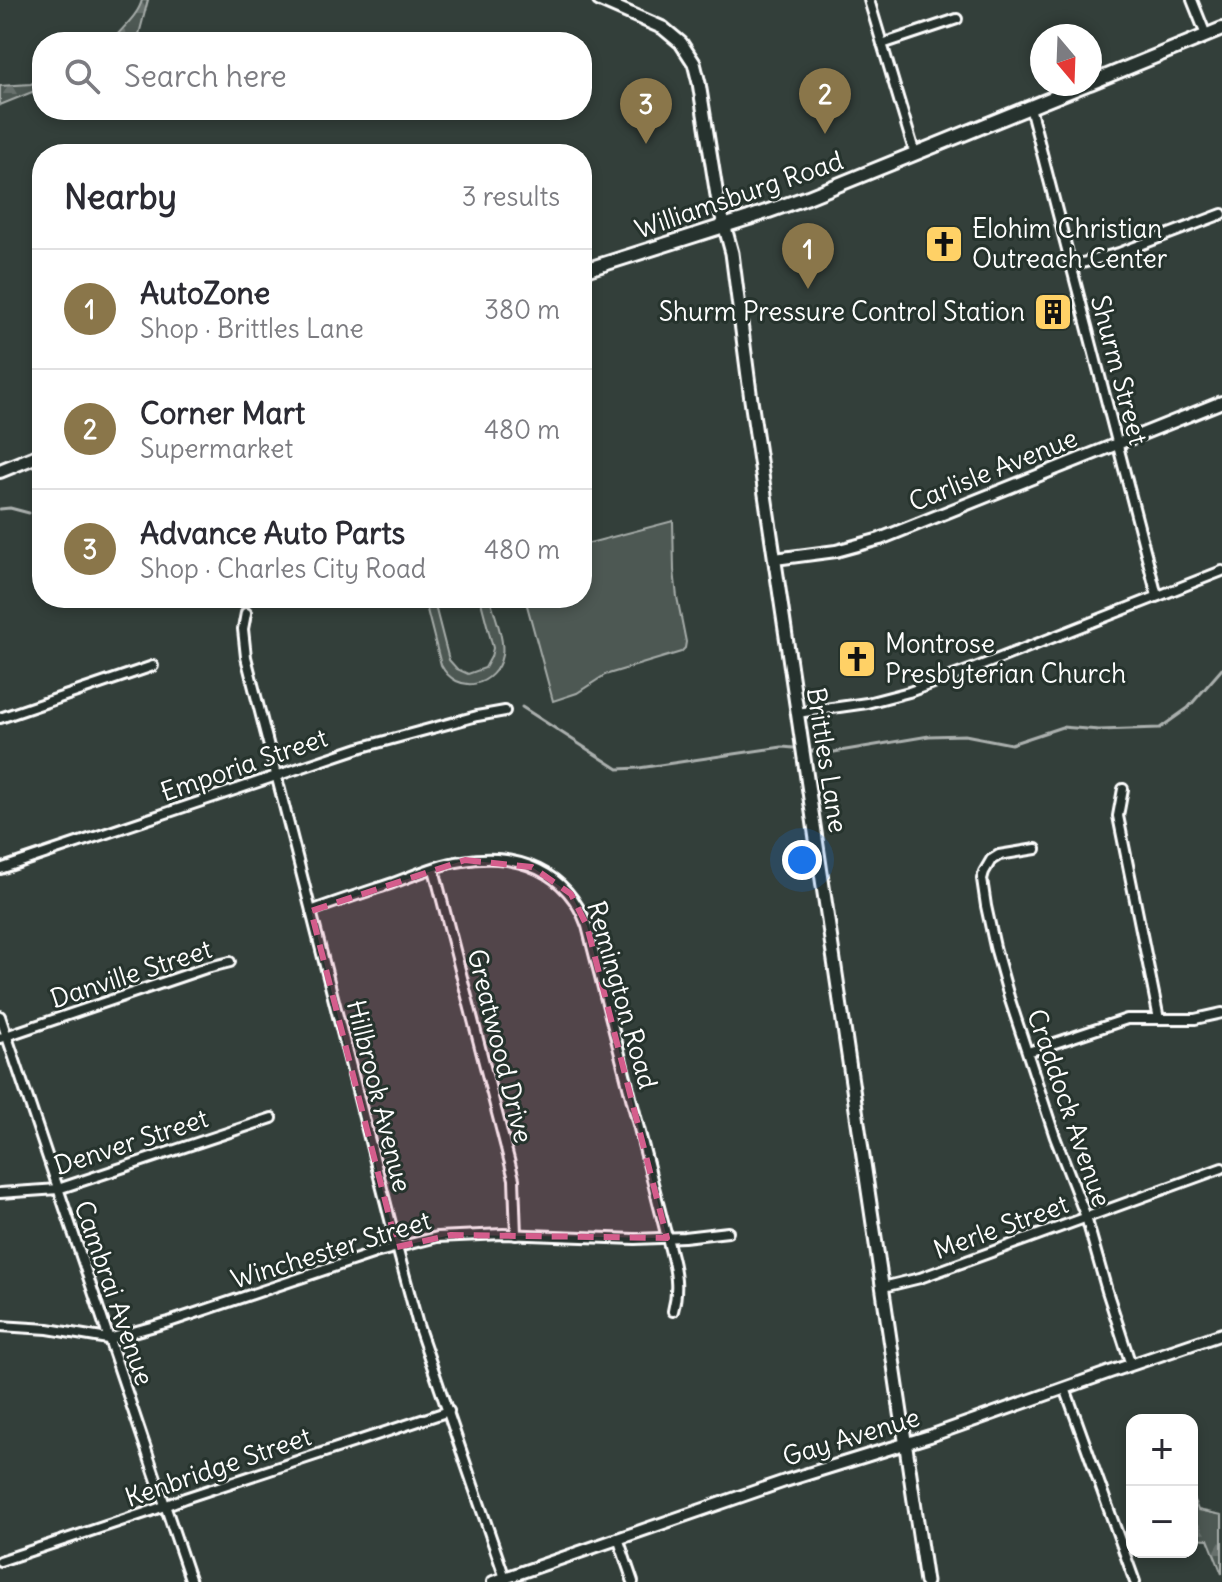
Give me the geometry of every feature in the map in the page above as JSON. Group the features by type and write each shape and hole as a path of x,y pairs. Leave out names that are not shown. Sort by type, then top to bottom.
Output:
{"main road":[{"name":"Brittles Lane","path":"599,0 663,28 681,43 698,76 718,202 732,253 926,1582"},
{"name":"Williamsburg Road","path":"1102,77 1222,29"},
{"name":"Williamsburg Road","path":"592,268 808,197 1057,96"},
{"path":"0,471 32,458"}],"street":[{"path":"869,0 915,154"},
{"path":"1192,0 1206,35"},
{"path":"882,44 957,19"},
{"name":"Shurm Street","path":"1030,107 1157,596"},
{"path":"1071,266 1119,253 1222,214"},
{"name":"Carlisle Avenue","path":"775,559 836,551 880,539 1222,402"},
{"path":"797,713 867,703 909,692 1222,571"},
{"name":"Hillbrook Avenue","path":"246,613 243,629 246,657 397,1247 418,1325 506,1580"},
{"path":"0,718 153,666"},
{"name":"Emporia Street","path":"0,869 408,733 505,711"},
{"path":"1123,789 1118,816 1159,1019"},
{"name":"Craddock Avenue","path":"1036,849 999,855 989,862 982,879 986,906 1002,973 1055,1137 1086,1217 1131,1365"},
{"name":"Remington Road","path":"311,911 465,860 498,859 519,863 559,882 576,901 587,926 677,1279 673,1311"},
{"name":"Greatwood Drive","path":"434,869 514,1179 516,1235"},
{"name":"Danville Street","path":"3,1037 230,962"},
{"path":"1028,1052 1127,1019 1195,1019 1222,1013"},
{"name":"Cambrai Avenue","path":"0,1016 3,1037 58,1189 191,1582"},
{"name":"Denver Street","path":"0,1193 58,1189 272,1118"},
{"name":"Merle Street","path":"883,1287 920,1278 1222,1168"},
{"name":"Winchester Street","path":"0,1326 48,1329 108,1339 397,1247 451,1235 635,1239 728,1232"},
{"name":"Gay Avenue","path":"493,1582 785,1481 930,1436 1222,1334"},
{"path":"1065,1388 1135,1582"},
{"name":"Kenbridge Street","path":"0,1561 449,1411"},
{"path":"618,1538 633,1582"}],"highlighted area":[{"path":"465,860 532,867 571,894 587,926 667,1238 451,1235 397,1247 311,911"}],"green space":[{"path":"142,0 148,0 140,32 120,32 133,17"},
{"path":"31,84 32,92 0,105 0,86"},
{"path":"673,521 674,570 685,648 681,652 605,675 577,693 553,701 528,608 592,608 592,542"},
{"path":"427,608 436,608 449,660 457,669 468,674 485,668 491,657 493,648 483,608 493,608 503,649 492,674 475,684 466,684 448,675 441,665"},
{"path":"1198,1510 1222,1515 1222,1574 1208,1539 1198,1538"}],"waterway":[{"path":"0,509 29,513"},
{"path":"812,751 834,752 929,736 965,735 1011,744 1062,727 1099,730 1160,728 1188,708 1222,669"},
{"path":"522,707 618,769 782,747 794,748"}],"place":[{"name":"Corner Mart","path":"825,134"},
{"name":"Advance Auto Parts","path":"646,144"},
{"name":"Elohim Christian Outreach Center","path":"944,244"},
{"name":"AutoZone","path":"808,289"},
{"name":"Shurm Pressure Control Station","path":"1053,312"},
{"name":"Montrose Presbyterian Church","path":"857,659"}]}
